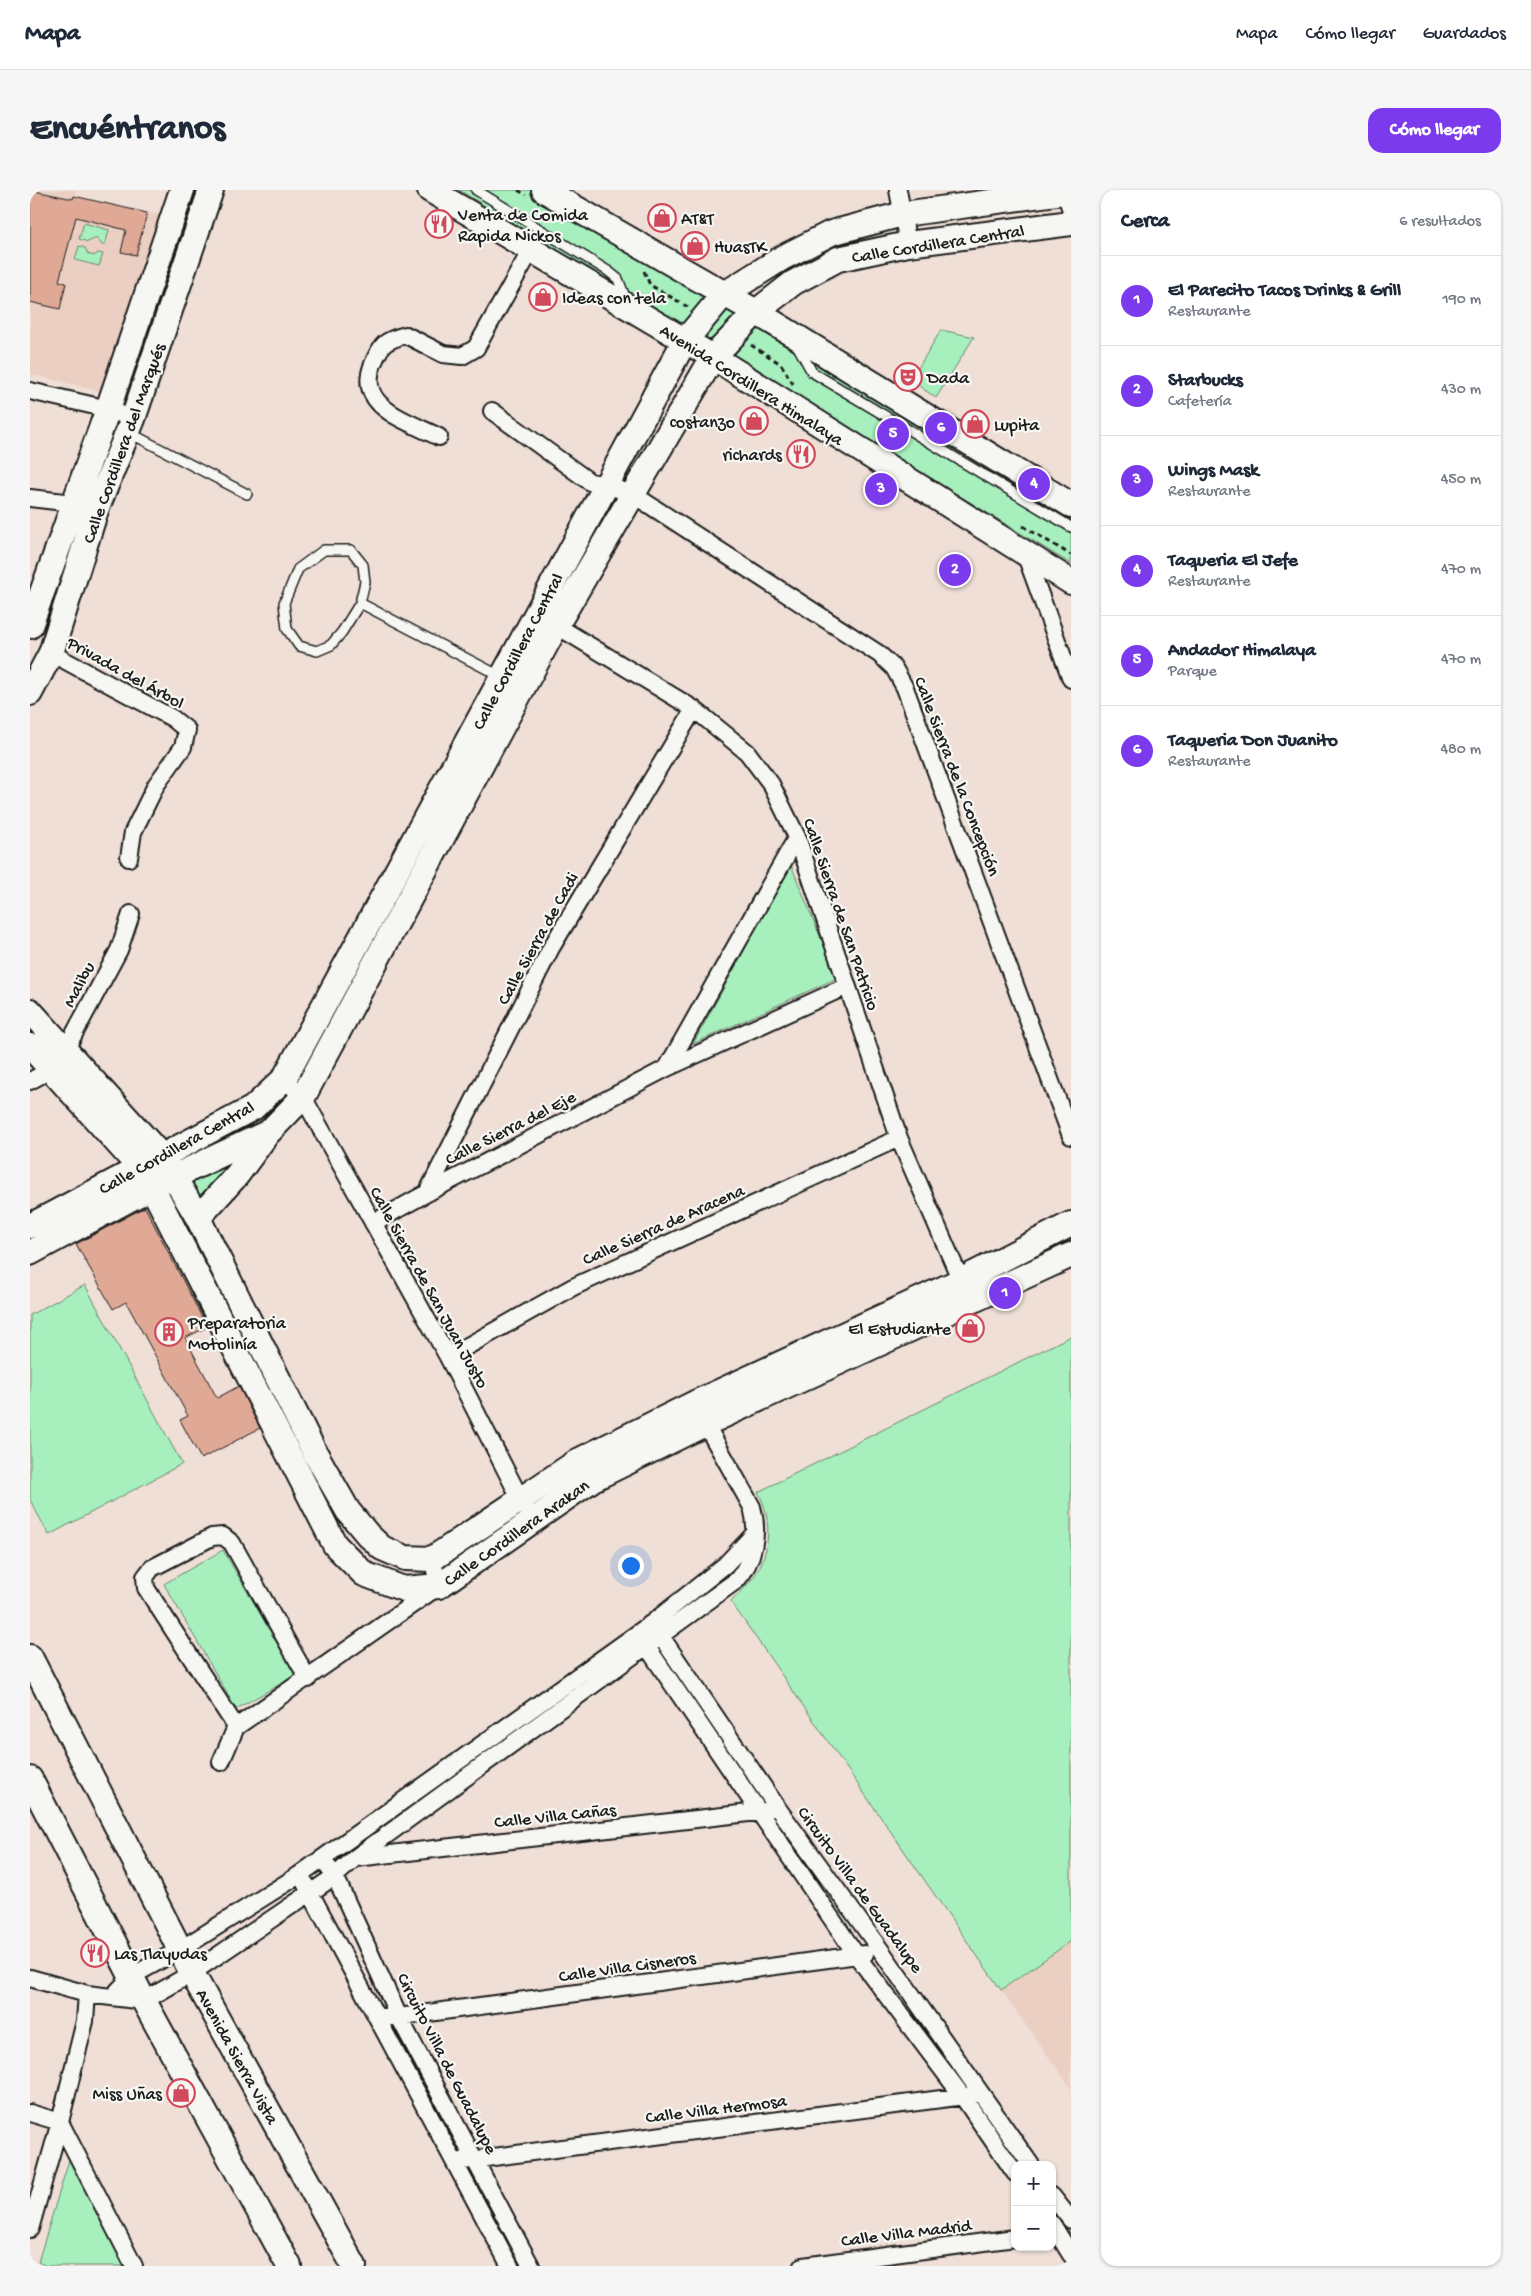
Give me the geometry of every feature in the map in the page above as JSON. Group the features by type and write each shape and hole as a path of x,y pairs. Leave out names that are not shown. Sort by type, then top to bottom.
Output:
{"street":[{"name":"Calle Cordillera del Marqués","path":"30,626 108,409 182,190"},
{"name":"Calle Cordillera del Marqués","path":"30,693 51,653 96,510 130,426 210,190"},
{"name":"Avenida Cordillera Himalaya","path":"430,190 684,342 713,357 1026,556 1071,582"},
{"path":"539,195 756,312 1071,506"},
{"name":"Calle Cordillera Central","path":"30,1226 139,1167 168,1167 268,1132 303,1097 484,764 607,485 684,342 724,295 782,258 897,198 1067,196"},
{"path":"897,198 908,244"},
{"name":"Calle Cordillera Central","path":"30,1253 152,1187 168,1167 253,1108 284,1079 502,677 546,620 634,495 713,357 756,312 793,283 838,259 908,244 1071,223"},
{"path":"438,437 380,406 370,393 368,376 379,350 388,340 406,335 443,354 462,356 476,348 531,250"},
{"path":"30,391 108,409 130,426"},
{"name":"Calle Sierra de la Concepción","path":"492,412 590,482 607,485 634,495 879,654 894,668 905,688 1071,1136"},
{"path":"30,498 73,502 96,510"},
{"path":"1026,556 1071,679"},
{"name":"Calle Sierra de San Patricio","path":"546,620 694,709 747,752 771,784 797,836 899,1138 966,1291"},
{"name":"Privada del Árbol","path":"51,653 172,718 187,730 182,747 156,785 133,832 129,858"},
{"name":"Calle Sierra de Cadi","path":"427,1193 551,948 694,709"},
{"path":"462,751 484,764"},
{"path":"667,1068 797,836"},
{"name":"Malibu","path":"52,1069 66,1049 120,950 131,914"},
{"name":"Calle Sierra del Eje","path":"373,1223 667,1068 847,986"},
{"name":"Calle Cordillera Arakan","path":"30,1011 66,1049 168,1167 198,1218 315,1453 348,1511 368,1535 382,1548 404,1558 432,1559 578,1460 695,1403 966,1291 1071,1255"},
{"name":"Calle Cordillera Arakan","path":"30,1046 139,1167 152,1187 335,1545 364,1574 404,1588 439,1586 593,1479 966,1291 1071,1224"},
{"path":"30,1081 52,1069"},
{"name":"Calle Sierra de San Juan Justo","path":"284,1079 303,1097 448,1357 532,1521"},
{"path":"198,1218 237,1175 268,1132"},
{"name":"Calle Sierra de Aracena","path":"448,1357 573,1287 899,1138"},
{"path":"112,1997 132,1976 181,1949 299,1875 641,1639 737,1580 749,1562 756,1520 752,1507 695,1403"},
{"path":"236,1727 146,1588 145,1577 152,1568 212,1537 223,1536 232,1543 308,1679"},
{"path":"221,1762 236,1727 308,1679 439,1586 432,1559"},
{"name":"Circuito Villa de Guadalupe","path":"656,1629 779,1810 882,1952 1028,2161"},
{"path":"641,1639 857,1956 963,2097 1011,2167"},
{"path":"30,1978 87,1994 144,2001 192,1973 335,1876 355,1858 641,1639"},
{"name":"Avenida Sierra Vista","path":"30,1657 192,1973 354,2266"},
{"path":"30,1779 144,2001 289,2266"},
{"name":"Calle Villa Cañas","path":"355,1858 779,1810"},
{"path":"344,1843 355,1858"},
{"name":"Circuito Villa de Guadalupe","path":"322,1859 335,1876 399,2017 531,2266"},
{"path":"299,1875 311,1892 510,2266"},
{"name":"Calle Villa Cisneros","path":"378,2017 399,2017 882,1952"},
{"path":"30,2229 60,2122 85,2021 87,1994"},
{"name":"Calle Villa Hermosa","path":"455,2162 982,2093"},
{"path":"30,2112 60,2122 134,2266"},
{"path":"1055,2206 1071,2255"},
{"name":"Calle Villa Madrid","path":"803,2266 1011,2239"}],"lane":[{"path":"476,190 608,271 618,279 630,309"},
{"path":"791,334 812,372 1071,527"},
{"path":"130,426 247,494"},
{"path":"324,550 351,550 362,565 365,582 360,602 342,632 331,645 317,651 299,646 287,629 284,603 298,569 324,550"},
{"path":"360,602 502,677"}],"path":[{"path":"518,190 539,195"},
{"path":"642,266 650,285 705,317"},
{"path":"734,335 781,364 796,388"},
{"path":"1021,525 1071,555"}],"shaded area":[{"path":"30,190 77,190 75,196 163,216 107,393 30,374"},
{"path":"1071,1941 1071,2088 1001,1990"}],"green space":[{"path":"459,190 530,190 1071,520 1071,564"},
{"path":"84,223 109,230 105,245 102,245 96,238 88,242 79,239"},
{"path":"79,246 85,248 88,254 94,256 98,253 103,254 99,266 75,260"},
{"path":"941,330 974,337 936,398 911,380"},
{"path":"791,865 837,978 693,1044"},
{"path":"269,1132 198,1218 174,1177"},
{"path":"85,1285 182,1464 49,1535 30,1500 30,1315"},
{"path":"1071,1336 1071,1941 1001,1990 731,1602 755,1575 767,1545 766,1512 758,1492"},
{"path":"223,1550 296,1675 236,1709 164,1584"},
{"path":"70,2157 128,2266 46,2266 38,2262"}],"building":[{"path":"30,190 73,199 74,196 147,213 136,255 121,252 126,230 76,217 59,281 66,283 60,309 30,302"},
{"name":"Preparatoria Motolinía","path":"145,1207 207,1327 185,1338 217,1398 239,1386 260,1428 201,1459 180,1420 188,1416 126,1302 113,1309 76,1244"}],"place":[{"name":"AT&T","path":"662,218"},
{"name":"Venta de Comida Rapida Nickos","path":"439,224"},
{"name":"HuasTK","path":"695,246"},
{"name":"Ideas con tela","path":"543,297"},
{"name":"Dada","path":"908,377"},
{"name":"costanzo","path":"754,421"},
{"name":"Lupita","path":"975,424"},
{"name":"Taqueria Don Juanito","path":"941,428"},
{"name":"Andador Himalaya","path":"893,434"},
{"name":"richards","path":"801,454"},
{"name":"Taqueria El Jefe","path":"1034,484"},
{"name":"Wings Mask","path":"881,489"},
{"name":"Starbucks","path":"955,570"},
{"name":"El Parecito Tacos Drinks & Grill","path":"1005,1293"},
{"name":"El Estudiante","path":"970,1328"},
{"name":"Preparatoria Motolinía","path":"169,1332"},
{"name":"Las Tlayudas","path":"95,1953"},
{"name":"Miss Uñas","path":"181,2093"}]}
